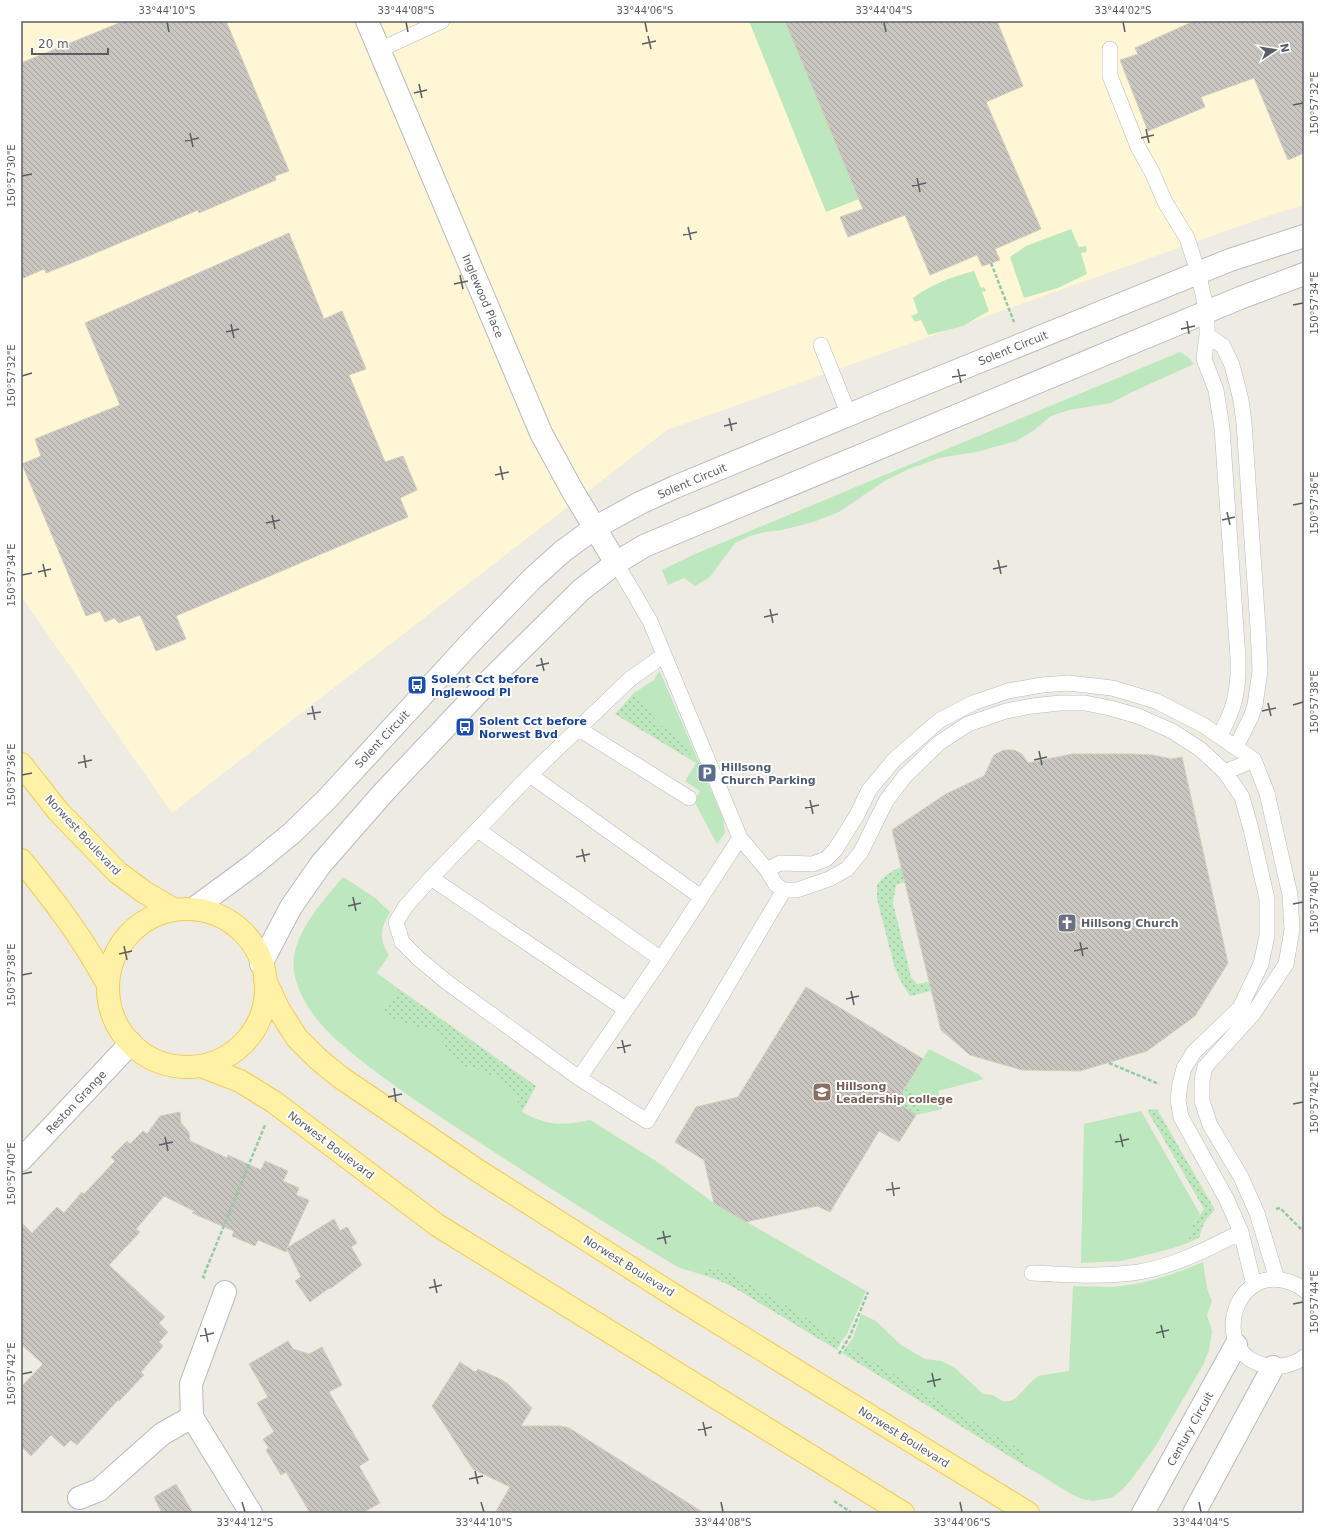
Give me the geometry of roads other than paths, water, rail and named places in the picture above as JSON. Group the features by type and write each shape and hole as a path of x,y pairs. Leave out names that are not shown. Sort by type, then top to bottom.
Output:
{"main road":[{"name":"Norwest Boulevard","path":"21,764 58,811 116,872 144,892 173,909"},
{"path":"21,860 68,920 89,951 107,983 110,1004 115,1021 131,1043 153,1060 176,1067 201,1066 221,1060 243,1044 252,1033 263,1008 263,972"},
{"path":"107,983 112,962 120,947 141,924 157,915 173,909 196,907"},
{"name":"Norwest Boulevard","path":"196,907 217,914 236,925 251,944 279,1010 297,1038 318,1059 340,1077 480,1172 683,1301 1028,1513"},
{"name":"Norwest Boulevard","path":"201,1066 240,1081 274,1102 437,1225 903,1513"}],"street":[{"name":"Inglewood Place","path":"367,21 541,433 572,490 596,527 616,563"},
{"name":"Solent Circuit","path":"196,907 253,865 292,833 327,798 473,640 532,580 563,551 596,527 675,487 849,415 1198,272 1304,236"},
{"path":"263,972 291,907 321,864 357,822 494,676 581,590 616,563 644,546 689,527 1207,312 1304,274"},
{"name":"Reston Grange","path":"21,1160 131,1043"},
{"path":"225,1292 191,1384 192,1417 251,1513"},
{"name":"Century Circuit","path":"1144,1513 1236,1345"},
{"path":"1194,1513 1273,1367"},
{"path":"79,1498 99,1490 162,1434 192,1417"}],"lane":[{"path":"379,50 442,21"},
{"path":"1110,49 1110,76 1138,147 1152,172 1165,202 1187,238 1198,272 1207,312 1207,335 1204,359 1216,390 1222,428 1238,658 1237,694 1226,725 1219,736"},
{"path":"1207,335 1223,346 1232,365 1241,400 1258,620 1260,671 1251,716 1236,747"},
{"path":"821,345 849,415"},
{"path":"616,563 650,621 740,838 768,870 776,885 784,890 797,890 829,879 847,869 861,852 886,801 905,776 939,743 968,724 1006,712 1060,702 1085,703 1110,708 1138,716 1172,731 1200,749 1225,772 1242,797 1251,829 1267,899 1267,936 1247,1011 1194,1052 1184,1068 1178,1100 1182,1117 1227,1200 1241,1232 1254,1285"},
{"path":"664,655 630,679 530,775 431,878 406,906 396,922 402,942 419,959 448,983 579,1078 647,1121 784,890"},
{"path":"768,870 780,864 813,864 826,859 835,850 857,815 869,790 894,760 940,720 973,703 1008,691 1042,685 1068,683 1112,688 1156,701 1203,725 1254,760 1267,793 1290,895 1292,930 1286,964 1247,1011 1205,1067 1202,1080 1202,1101 1210,1125 1241,1177 1257,1213 1277,1279"},
{"path":"579,729 689,798"},
{"path":"1225,772 1254,760"},
{"path":"530,775 701,897"},
{"path":"1251,829 1274,826"},
{"path":"478,830 661,959"},
{"path":"579,1078 625,1009 661,959 740,838"},
{"path":"431,878 625,1009"},
{"path":"1267,899 1290,895"},
{"path":"1260,964 1286,964"},
{"path":"1032,1273 1085,1276 1140,1272 1169,1265 1241,1232"},
{"path":"1304,1290 1290,1282 1277,1279 1261,1282 1254,1285 1243,1294 1236,1306 1233,1320 1233,1332 1236,1345 1250,1359 1262,1365 1273,1367 1290,1365 1304,1357"}],"place":[{"name":"Solent Cct before Inglewood Pl","path":"417,685"},
{"name":"Solent Cct before Norwest Bvd","path":"465,727"},
{"name":"Hillsong Church Parking","path":"707,773"},
{"name":"Hillsong Church","path":"1067,923"},
{"name":"Hillsong Leadership college","path":"822,1092"}]}
